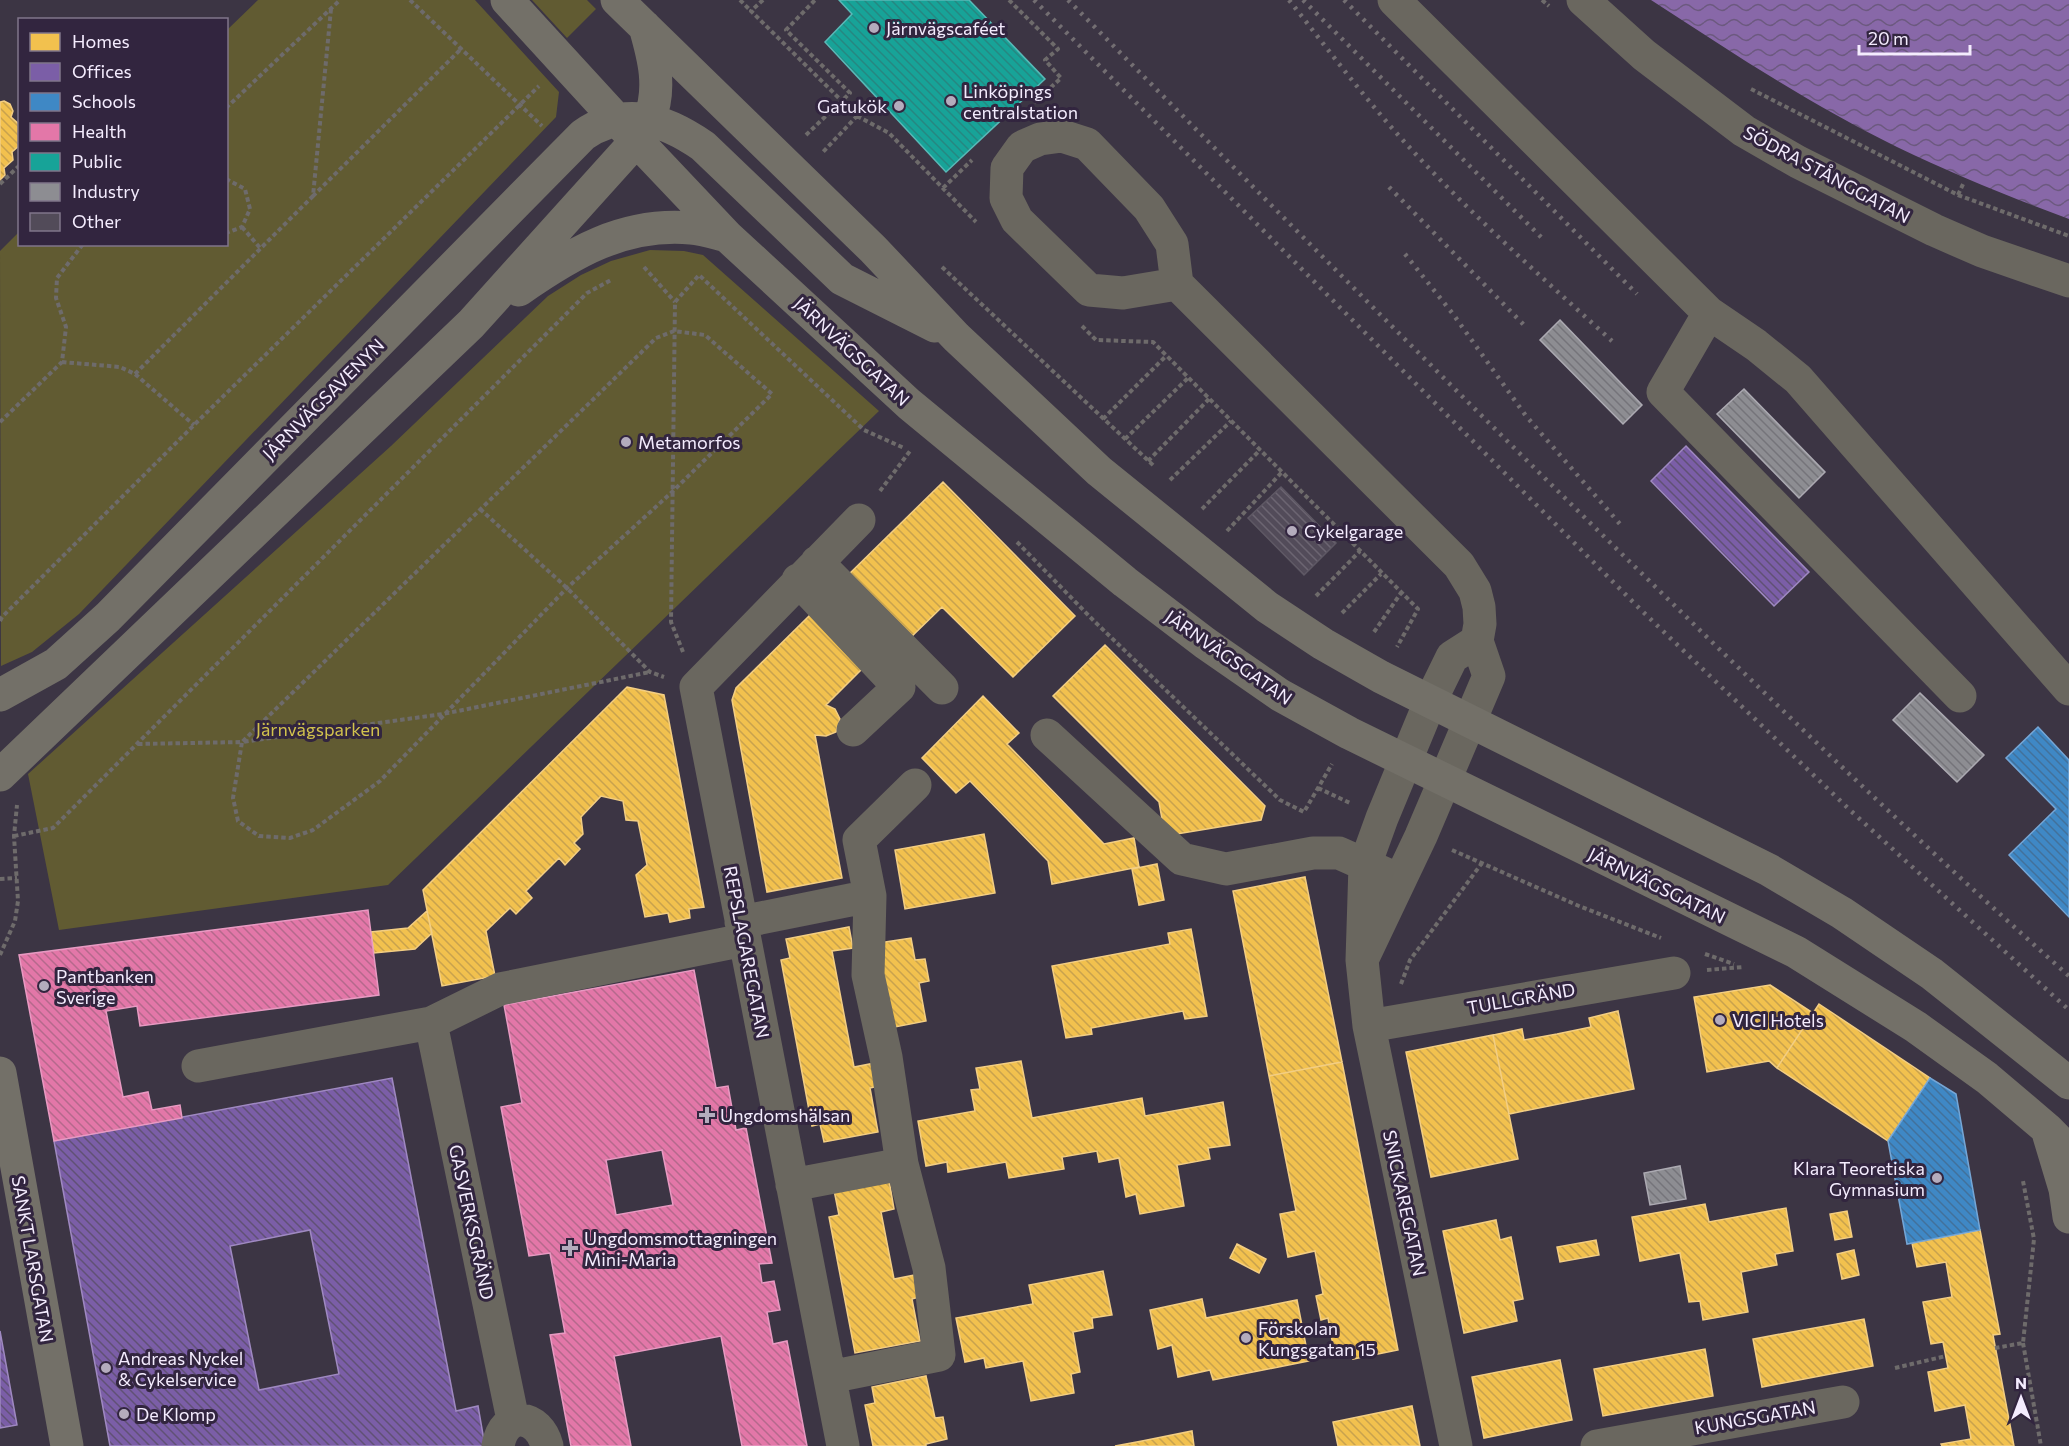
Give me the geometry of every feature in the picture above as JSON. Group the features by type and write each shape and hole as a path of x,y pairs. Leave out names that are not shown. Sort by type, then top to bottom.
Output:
{"main road":[{"name":"JÄRNVÄGSGATAN","path":"507,0 634,127 727,236 909,404 1125,582 1205,643 1280,694 1405,762 1797,952 1916,1027 1987,1078 2058,1140"},
{"name":"JÄRNVÄGSGATAN","path":"617,0 873,249 956,337 1099,471 1267,607 1323,644 1381,677 1769,870 1842,913 1932,974 2069,1083"},
{"path":"0,775 471,324 634,127 656,89 655,61 645,26"},
{"name":"JÄRNVÄGSGATAN","path":"634,127 666,124 703,146 842,279 956,337"},
{"name":"JÄRNVÄGSAVENYN","path":"0,695 56,664 108,616 583,135 597,125 634,127"},
{"path":"471,324 560,263 593,245 633,230 666,227 693,228 727,236"},
{"name":"SANKT LARSGATAN","path":"0,1072 67,1446"},
{"path":"2058,1140 2069,1217"}],"street":[{"path":"1394,0 1709,313 1756,345 1798,379 2069,689"},
{"name":"SÖDRA STÅNGGATAN","path":"1583,0 1644,55 1744,131 1798,162 1934,230 1982,251 2069,281"},
{"path":"1177,284 1123,293 1089,290 1017,220 1006,198 1007,168 1022,147 1040,140 1062,136 1087,144 1149,208 1172,244 1177,284 1459,565 1475,591 1479,607 1478,640 1489,676 1401,881 1362,960"},
{"path":"1709,313 1663,392 1960,696"},
{"path":"696,687 858,520"},
{"path":"808,571 942,688"},
{"path":"808,571 899,687 853,730"},
{"name":"SNICKAREGATAN","path":"1456,1446 1369,1026 1362,960 1365,865 1382,818 1430,702 1452,657 1478,640"},
{"name":"REPSLAGAREGATAN","path":"696,687 843,1446"},
{"path":"1047,735 1182,859 1227,869 1313,853 1339,853 1401,881"},
{"path":"830,1377 939,1355 929,1268 902,1164 886,1057 868,975 870,896 859,840 915,785"},
{"path":"198,1066 431,1023 500,989 742,931 870,896"},
{"name":"TULLGRÄND","path":"1369,1026 1674,973"},
{"name":"GASVERKSGRÄND","path":"431,1023 506,1433 523,1420 531,1422 538,1428 547,1446"},
{"path":"792,1185 902,1164"},
{"name":"KUNGSGATAN","path":"1597,1446 1843,1402"}],"path":[{"path":"228,106 340,0"},
{"path":"410,0 568,150"},
{"path":"741,0 751,11"},
{"path":"799,141 850,93 786,30 815,0"},
{"path":"1009,0 1058,49"},
{"path":"313,196 331,9"},
{"path":"135,374 462,48"},
{"path":"1747,87 1958,195 2069,236"},
{"path":"0,621 2,616 194,425 520,105"},
{"path":"822,152 830,159"},
{"path":"0,184 18,167"},
{"path":"228,180 245,189 250,209 242,227 228,232"},
{"path":"1958,195 1964,182"},
{"path":"242,227 261,249"},
{"path":"633,230 641,263 675,302"},
{"path":"0,422 62,362 66,327 57,298 57,278 82,246"},
{"path":"939,263 1178,488"},
{"path":"696,687 671,622 671,493 675,302 699,275 864,430 920,457"},
{"path":"0,955 15,921 18,878 14,836 53,828 587,293 614,278"},
{"path":"674,331 705,335 772,394 671,493 567,588 380,780 313,830 290,838 259,836 238,821 233,798 242,742 656,338 674,331"},
{"path":"1160,350 1418,609"},
{"path":"1103,419 1166,356"},
{"path":"62,362 120,367 135,374 194,425"},
{"path":"1125,439 1188,378"},
{"path":"1148,461 1209,399"},
{"path":"1170,480 1231,421"},
{"path":"1201,510 1260,450"},
{"path":"858,520 910,451"},
{"path":"1226,531 1282,472"},
{"path":"1193,502 1208,516"},
{"path":"480,509 567,588 650,672 696,687"},
{"path":"1221,528 1234,538"},
{"path":"1013,538 1093,620 1280,800 1304,812 1318,788 1382,818"},
{"path":"1316,596 1360,551"},
{"path":"1350,618 1340,612 1382,574"},
{"path":"1306,590 1323,601"},
{"path":"1374,632 1401,593"},
{"path":"1366,627 1382,636"},
{"path":"1390,641 1398,645"},
{"path":"138,744 242,742 443,714 650,672"},
{"path":"1421,836 1579,906 1662,938"},
{"path":"1369,1026 1394,1004 1410,960 1482,863"},
{"path":"0,879 18,878"},
{"path":"1703,953 1743,967"},
{"path":"1674,973 1755,968"},
{"path":"2023,1181 2034,1239 2023,1343 2041,1446"},
{"path":"1995,1348 2023,1343"},
{"path":"1895,1368 1946,1356"}],"green space":[{"path":"258,0 475,0 559,92 556,117 79,614 32,652 1,666 0,251 18,233 18,246 228,246 228,29"},
{"path":"532,0 587,0 596,9 567,38"},
{"name":"Järnvägsparken","path":"650,250 684,251 703,255 879,411 388,885 59,930 28,774 391,446 548,296 581,275 611,261"}],"water":[{"path":"1651,0 2069,0 2069,219 1960,176 1865,131 1772,77"}],"building: Homes":[{"path":"0,102 10,104 13,111 11,117 18,123 18,147 12,152 13,160 4,168 5,175 0,180"},
{"path":"943,482 1075,616 1013,677 942,607 906,642 844,579"},
{"path":"811,614 864,667 826,705 835,709 840,719 836,732 826,736 815,735 842,878 767,892 732,700 736,688"},
{"path":"1105,645 1265,806 1261,820 1165,836 1159,802 1053,696"},
{"path":"627,687 664,695 704,907 689,909 690,918 670,922 668,913 645,917 636,875 647,865 638,821 626,820 623,801 601,796 581,817 583,834 574,843 580,849 565,865 559,858 526,891 532,898 516,914 510,908 486,931 495,976 442,986 423,890"},
{"path":"983,696 1019,733 1007,744 1104,844 1134,838 1139,867 1052,884 1048,861 970,781 956,793 922,758"},
{"path":"984,834 995,893 905,909 895,850"},
{"path":"1157,864 1164,900 1139,905 1132,869"},
{"path":"1305,877 1342,1062 1269,1076 1233,891"},
{"path":"427,911 432,933 415,949 374,953 371,932 408,928"},
{"path":"849,927 853,948 832,951 854,1067 875,1063 879,1086 870,1088 878,1132 824,1142 820,1124 812,1126 781,960 790,958 786,939"},
{"path":"1191,929 1207,1016 1185,1019 1183,1011 1091,1028 1092,1034 1066,1038 1052,966 1170,944 1168,933"},
{"path":"911,938 915,960 925,959 929,981 919,983 926,1021 895,1027 874,968 879,943"},
{"path":"1770,985 1813,1013 1777,1068 1769,1061 1707,1072 1694,997"},
{"path":"1819,1004 1930,1078 1888,1141 1777,1068"},
{"path":"1618,1011 1634,1089 1509,1114 1493,1035 1522,1029 1524,1040 1557,1034 1591,1027 1589,1018"},
{"path":"1493,1035 1518,1159 1431,1177 1406,1052"},
{"path":"1021,1061 1032,1118 1142,1098 1145,1116 1223,1102 1230,1145 1208,1148 1210,1159 1177,1165 1184,1206 1140,1214 1136,1194 1126,1197 1119,1158 1099,1162 1097,1151 1062,1157 1064,1169 1009,1178 1006,1162 948,1172 947,1162 926,1166 918,1121 975,1111 971,1090 980,1089 976,1068"},
{"path":"1342,1062 1398,1350 1353,1359 1352,1348 1334,1351 1328,1318 1321,1320 1316,1296 1323,1294 1315,1251 1288,1257 1280,1214 1296,1211 1269,1076"},
{"path":"889,1180 894,1209 881,1212 894,1279 915,1275 919,1297 912,1299 920,1341 855,1353 829,1217 839,1215 834,1190"},
{"path":"1705,1204 1709,1222 1786,1208 1793,1251 1775,1254 1777,1265 1741,1272 1748,1312 1703,1320 1700,1301 1689,1302 1680,1253 1640,1261 1632,1217"},
{"path":"1847,1211 1852,1237 1835,1240 1830,1214"},
{"path":"1496,1220 1500,1240 1511,1237 1523,1299 1513,1301 1517,1321 1464,1333 1443,1231"},
{"path":"1980,1230 2000,1334 1993,1335 2014,1446 1942,1446 1941,1444 1971,1439 1965,1405 1935,1411 1928,1372 1948,1368 1943,1342 1931,1344 1923,1302 1952,1297 1946,1262 1917,1267 1912,1243"},
{"path":"1596,1240 1599,1255 1560,1262 1557,1247"},
{"path":"1237,1244 1266,1259 1259,1273 1230,1258"},
{"path":"1854,1250 1859,1275 1842,1279 1837,1254"},
{"path":"1103,1271 1112,1315 1092,1318 1093,1328 1073,1332 1080,1372 1071,1374 1074,1393 1031,1401 1023,1361 986,1368 984,1358 965,1362 956,1318 1033,1304 1029,1285"},
{"path":"1202,1299 1206,1318 1297,1300 1309,1361 1213,1380 1210,1370 1178,1377 1172,1345 1158,1349 1150,1310"},
{"path":"1864,1319 1873,1366 1762,1387 1753,1339"},
{"path":"1705,1349 1713,1396 1603,1416 1594,1369"},
{"path":"1560,1360 1572,1420 1484,1438 1472,1377"},
{"path":"926,1376 935,1418 943,1417 947,1439 926,1444 926,1446 873,1446 865,1405 875,1403 872,1387"},
{"path":"1412,1406 1420,1446 1338,1446 1333,1422"},
{"path":"1192,1431 1194,1446 1115,1446 1142,1441"}],"building: Offices":[{"path":"1686,446 1809,572 1774,606 1651,481"},
{"path":"392,1078 456,1411 478,1406 485,1446 110,1446 54,1141","holes":["310,1230 339,1374 259,1390 230,1246"]},
{"path":"0,1331 17,1425 0,1428"}],"building: Schools":[{"path":"2038,727 2069,760 2069,917 2009,855 2056,809 2006,758"},
{"path":"1930,1078 1956,1094 1980,1230 1907,1244 1888,1141"}],"building: Health":[{"path":"368,910 379,995 140,1026 137,1006 106,1011 123,1097 148,1092 152,1110 180,1105 182,1118 54,1141 19,955"},
{"path":"694,970 716,1088 728,1086 736,1130 746,1128 772,1263 759,1264 762,1283 774,1281 780,1310 767,1312 773,1344 787,1341 807,1446 742,1446 721,1336 614,1356 631,1446 571,1446 550,1335 565,1333 550,1253 529,1256 501,1107 522,1103 504,1005","holes":["662,1150 673,1205 616,1215 606,1160"]}],"building: Public":[{"name":"Linköpings centralstation","path":"839,0 969,0 1045,79 946,172 825,42 852,14"}],"building: Industry":[{"path":"1560,320 1642,405 1623,424 1540,340"},
{"path":"1744,389 1825,472 1799,498 1717,414"},
{"path":"1920,693 1984,755 1957,782 1893,720"},
{"path":"1680,1166 1686,1199 1650,1205 1644,1173"}],"building: Other":[{"name":"Cykelgarage","path":"1281,487 1336,543 1304,575 1248,518"}],"railway":[{"path":"1034,0 1640,609 1851,811 2069,1010"},
{"path":"1068,0 1417,352 1683,614 1901,823 2069,976"},
{"path":"1289,0 1392,128 1444,184 1612,341"},
{"path":"1303,0 1544,240"},
{"path":"1344,0 1637,294"},
{"path":"1389,187 1525,326"},
{"path":"1405,254 1453,314 1526,416 1620,524"}],"place":[{"name":"Järnvägscaféet","path":"874,28"},
{"name":"Linköpings centralstation","path":"951,101"},
{"name":"Gatukök","path":"899,106"},
{"name":"Metamorfos","path":"626,442"},
{"name":"Cykelgarage","path":"1292,531"},
{"name":"Pantbanken Sverige","path":"44,986"},
{"name":"VICI Hotels","path":"1720,1020"},
{"name":"Ungdomshälsan","path":"707,1115"},
{"name":"Klara Teoretiska Gymnasium","path":"1937,1178"},
{"name":"Ungdomsmottagningen Mini-Maria","path":"570,1248"},
{"name":"Förskolan Kungsgatan 15","path":"1246,1338"},
{"name":"Andreas Nyckel & Cykelservice","path":"106,1368"},
{"name":"De Klomp","path":"124,1414"}]}
